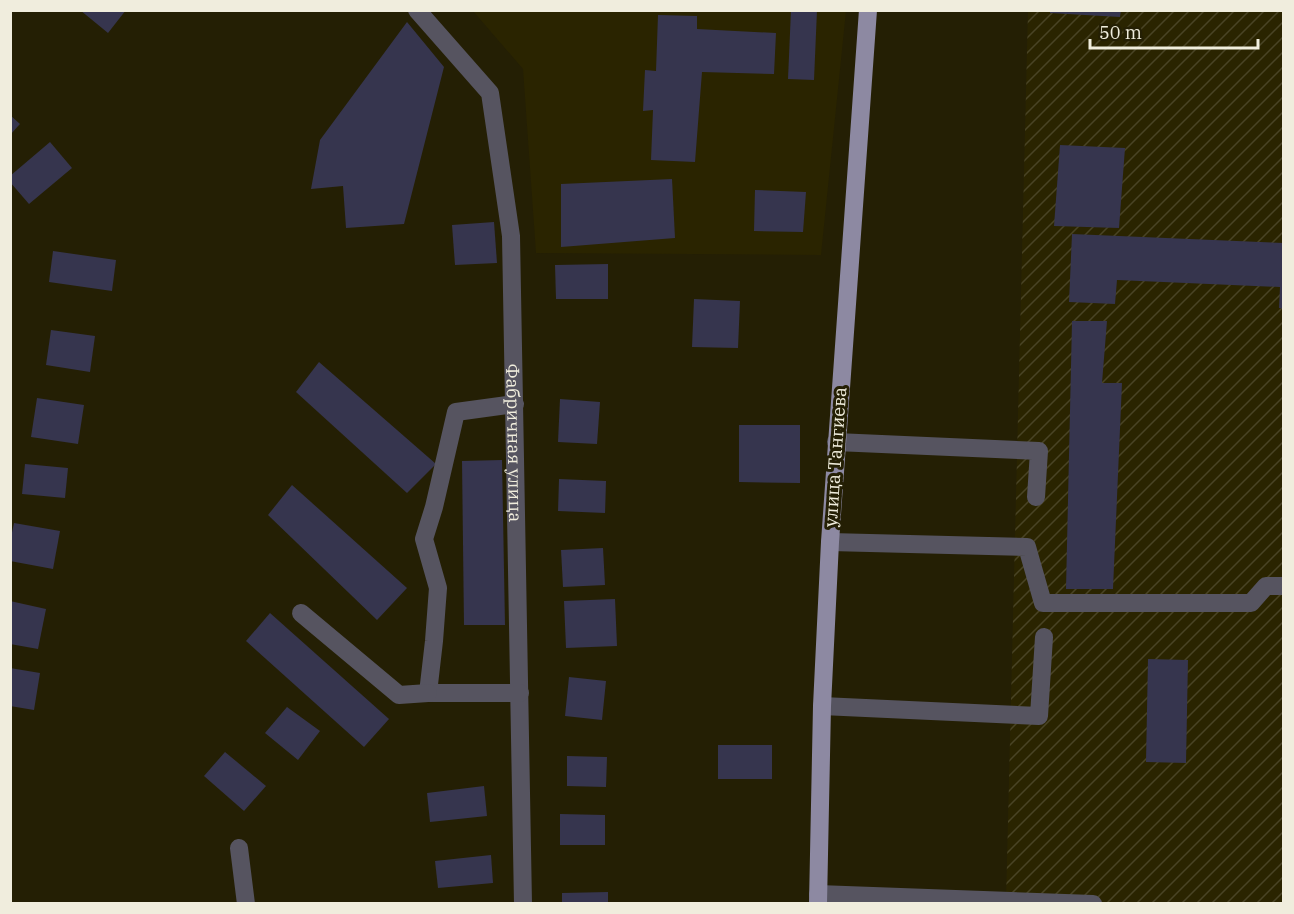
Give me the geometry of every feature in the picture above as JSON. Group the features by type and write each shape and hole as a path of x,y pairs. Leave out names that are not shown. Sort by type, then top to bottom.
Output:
{"main road":[{"name":"улица Тангиева","path":"818,899 822,706 830,542 868,10"}],"street":[{"name":"Фабричная улица","path":"417,10 490,93 511,236 523,903"},
{"path":"428,693 438,588 424,539 434,507 456,412 515,404"},
{"path":"836,442 1039,451 1036,497"},
{"path":"830,542 1027,547 1043,603 1251,603 1266,586 1284,586"},
{"path":"301,613 399,695 519,693"},
{"path":"822,706 1039,716 1044,637"},
{"path":"239,848 246,903"},
{"path":"818,899 1093,903"}],"shaded area":[{"path":"473,11 846,11 821,255 536,253 523,69"},
{"path":"1028,11 1283,11 1283,903 1006,903"}],"building":[{"path":"80,10 126,10 108,33"},
{"path":"791,10 817,10 814,80 788,79"},
{"path":"1050,10 1121,10 1120,17 1050,13"},
{"path":"658,15 697,16 697,29 776,33 774,74 702,72 695,162 651,160 653,110 643,111 645,70 656,71"},
{"path":"407,22 444,67 404,224 346,228 343,186 311,189 320,140"},
{"path":"10,115 20,124 10,135"},
{"path":"50,142 72,168 29,204 10,182 10,176"},
{"path":"1060,145 1125,148 1119,228 1054,226"},
{"path":"672,179 675,238 561,247 561,184"},
{"path":"755,190 806,192 803,232 754,231"},
{"path":"494,222 497,263 455,265 452,225"},
{"path":"1072,234 1284,243 1284,309 1279,308 1280,287 1117,280 1115,304 1069,302"},
{"path":"53,251 116,260 112,291 49,282"},
{"path":"608,264 608,299 556,299 555,265"},
{"path":"694,299 740,301 738,348 692,347"},
{"path":"1072,321 1107,321 1102,383 1122,383 1113,589 1066,589"},
{"path":"51,330 95,336 90,372 46,365"},
{"path":"319,362 436,464 407,493 296,392"},
{"path":"37,398 84,405 78,444 31,437"},
{"path":"560,399 600,402 597,444 558,442"},
{"path":"739,425 800,425 800,483 739,482"},
{"path":"502,460 505,625 464,625 462,461"},
{"path":"25,464 68,468 65,498 22,494"},
{"path":"559,479 606,481 605,513 558,511"},
{"path":"292,485 407,588 377,620 268,515"},
{"path":"14,523 60,531 53,569 10,561 10,542"},
{"path":"603,548 605,585 563,587 561,550"},
{"path":"615,599 617,646 566,648 564,601"},
{"path":"10,601 46,609 38,649 10,644"},
{"path":"270,613 389,719 364,747 246,641"},
{"path":"1148,659 1188,660 1186,763 1146,762"},
{"path":"10,668 40,673 34,710 10,706"},
{"path":"569,677 606,681 602,720 565,716"},
{"path":"287,707 320,731 298,760 265,733"},
{"path":"718,745 772,745 772,779 718,779"},
{"path":"225,752 266,786 244,811 204,776"},
{"path":"567,756 607,757 606,787 567,786"},
{"path":"484,786 487,816 430,822 427,793"},
{"path":"560,814 605,815 605,845 560,845"},
{"path":"491,855 493,883 438,888 435,861"},
{"path":"608,892 608,904 562,904 562,893"}]}
